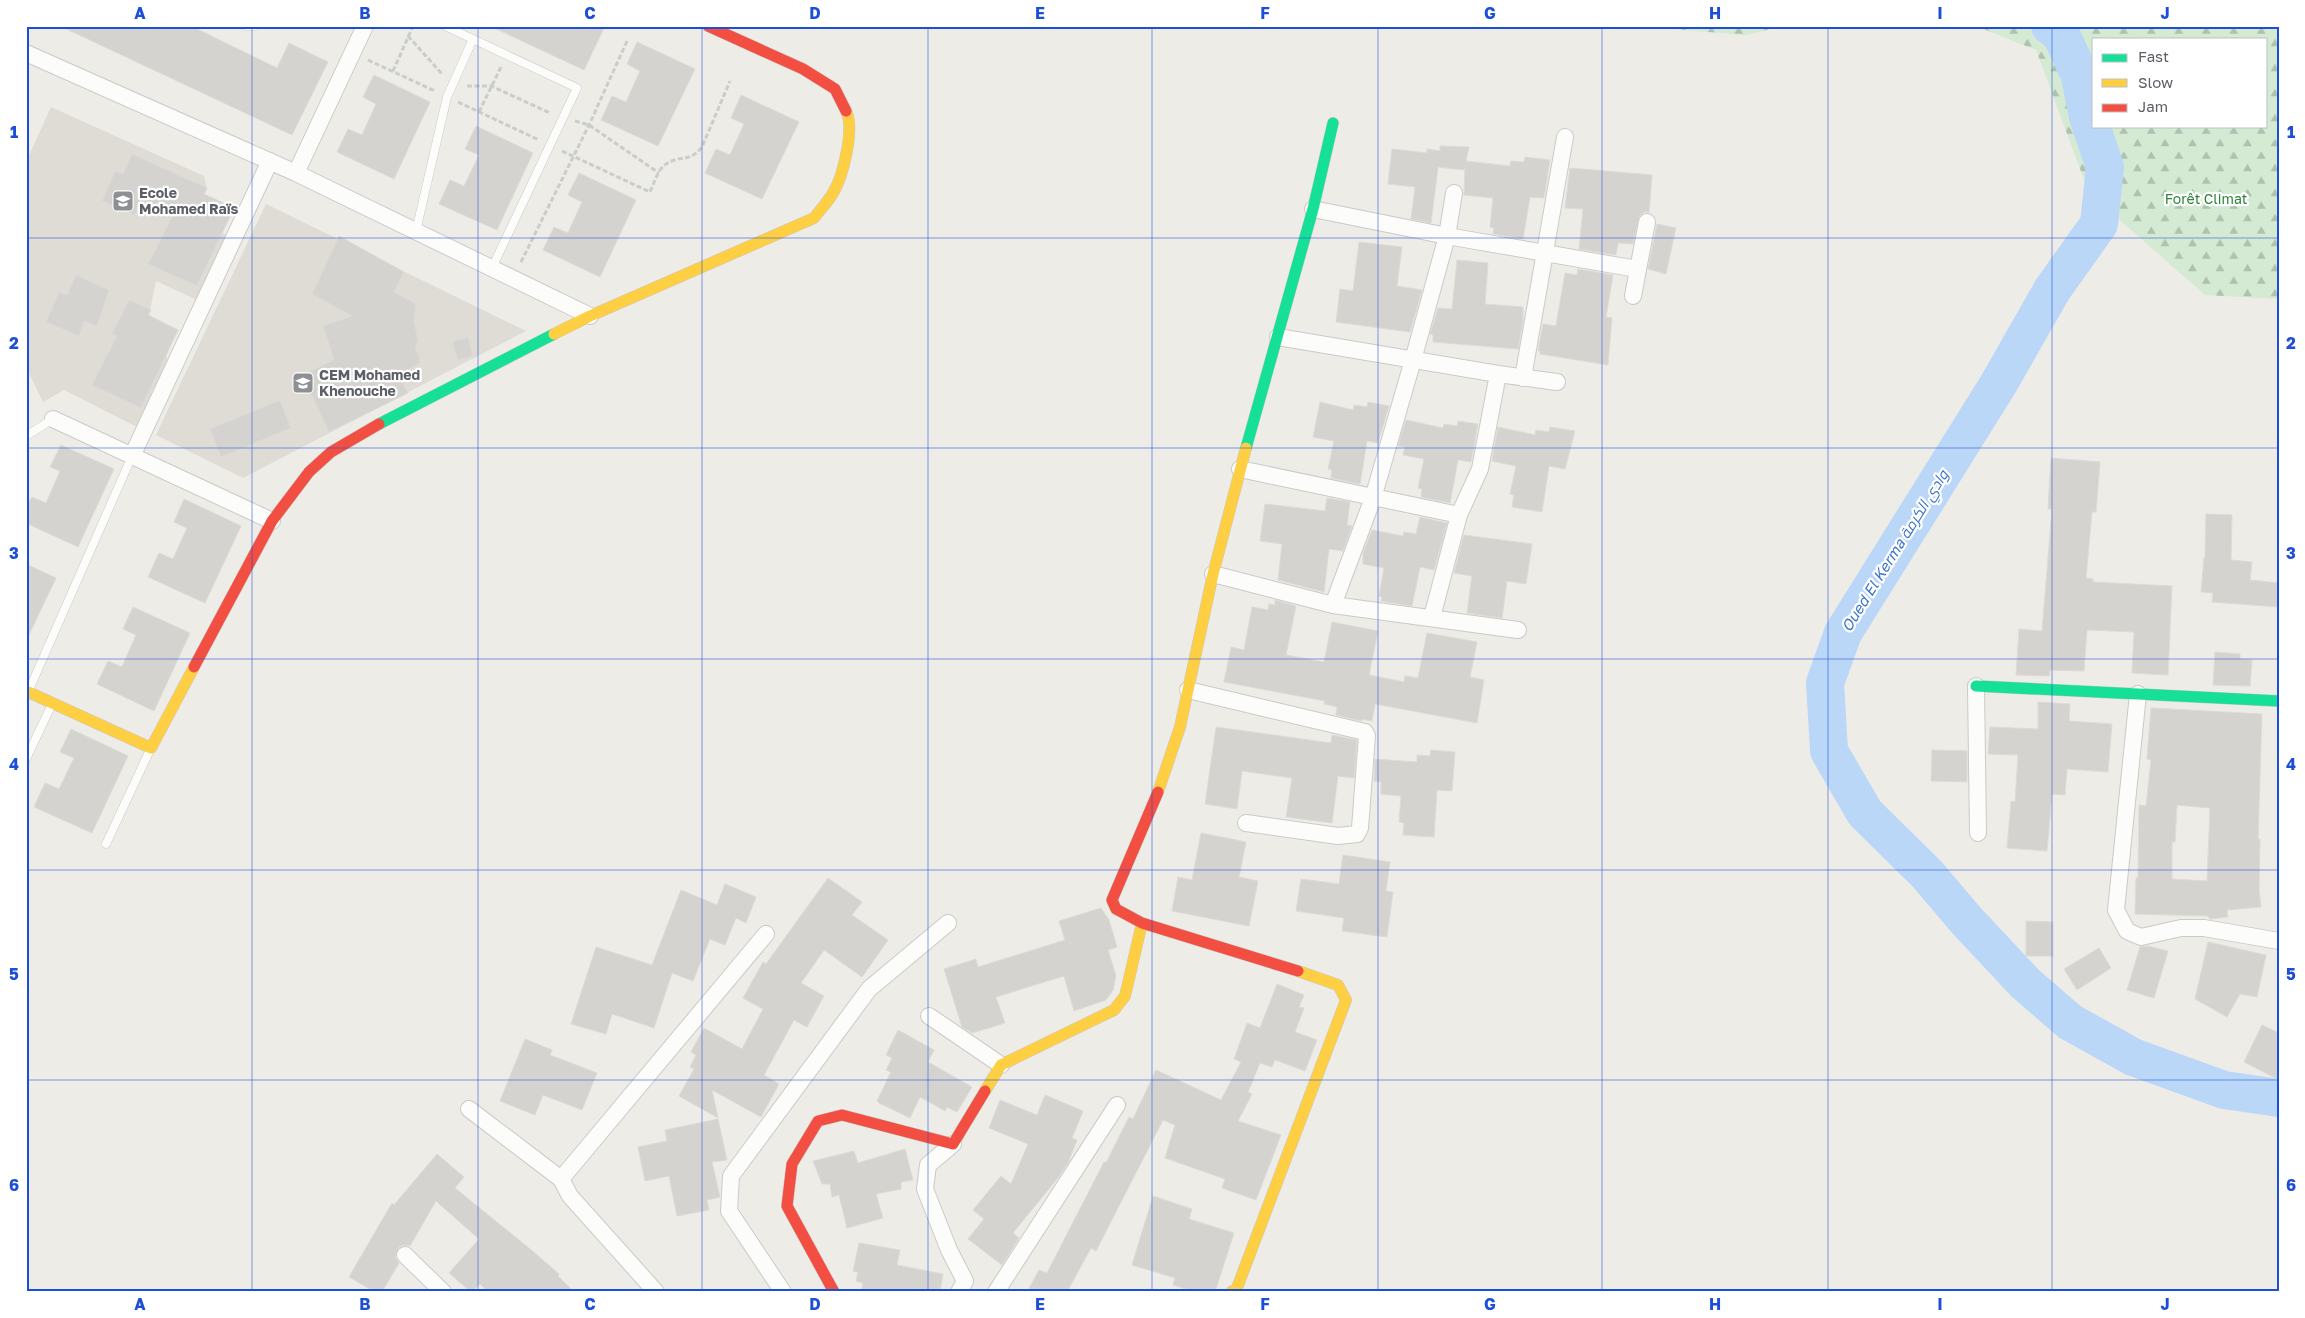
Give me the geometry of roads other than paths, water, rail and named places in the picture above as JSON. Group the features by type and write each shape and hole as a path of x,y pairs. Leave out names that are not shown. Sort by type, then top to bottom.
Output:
{"street":[{"path":"296,173 364,26"},
{"path":"27,692 151,748 272,521 309,472 331,452 367,430 590,316 814,218 834,192 847,152 849,118 835,89 803,69 708,26"},
{"path":"26,53 296,173 590,316"},
{"path":"1231,1292 1237,1288 1346,1000 1338,985 1330,981 1142,923 1116,909 1112,900 1155,800 1180,728 1214,574 1240,469 1278,337 1333,123"},
{"path":"1523,378 1565,137"},
{"path":"133,454 270,162"},
{"path":"1333,605 1372,498 1413,360 1447,236 1454,193"},
{"path":"1312,209 1447,236 1637,268"},
{"path":"1633,296 1646,222"},
{"path":"1278,337 1557,382"},
{"path":"1432,617 1459,515 1480,469 1498,374"},
{"path":"53,419 133,454 272,521"},
{"path":"1240,469 1459,515"},
{"path":"1214,574 1333,605 1518,630"},
{"path":"1978,833 1976,686 2279,701"},
{"path":"1188,690 1365,732 1360,828 1357,834 1338,836 1246,823"},
{"path":"2138,694 2116,910 2127,931 2141,937 2182,928 2204,928 2279,941"},
{"path":"783,1292 729,1211 731,1176 869,989 948,923"},
{"path":"959,1292 965,1281 949,1250 925,1189 928,1165 953,1144 1001,1065 1114,1010 1125,996 1142,923"},
{"path":"561,1179 766,934"},
{"path":"929,1016 1001,1065"},
{"path":"996,1292 1117,1105"},
{"path":"469,1109 561,1179 570,1196 656,1292"},
{"path":"834,1292 787,1206 792,1164 818,1121 842,1114 953,1144"},
{"path":"405,1255 443,1292"}],"lane":[{"path":"246,26 255,26"},
{"path":"445,26 577,88 492,268"},
{"path":"416,231 447,97 473,39"},
{"path":"26,436 53,419"},
{"path":"27,692 133,454"},
{"path":"26,759 52,703"},
{"path":"106,844 151,748"}],"waterway":[{"name":"Oued El Kerma وادي الكرمة","path":"2050,26 2061,34 2080,76 2088,117 2105,167 2099,224 2052,290 1999,383 1843,633 1825,683 1829,751 1865,813 1927,874 1966,920 2025,983 2070,1022 2133,1057 2224,1090 2279,1098"}],"place":[{"name":"Ecole Mohamed Raïs","path":"123,201"},
{"name":"CEM Mohamed Khenouche","path":"303,383"}],"park label":[{"name":"Forêt Climat","path":"2206,199"}]}
